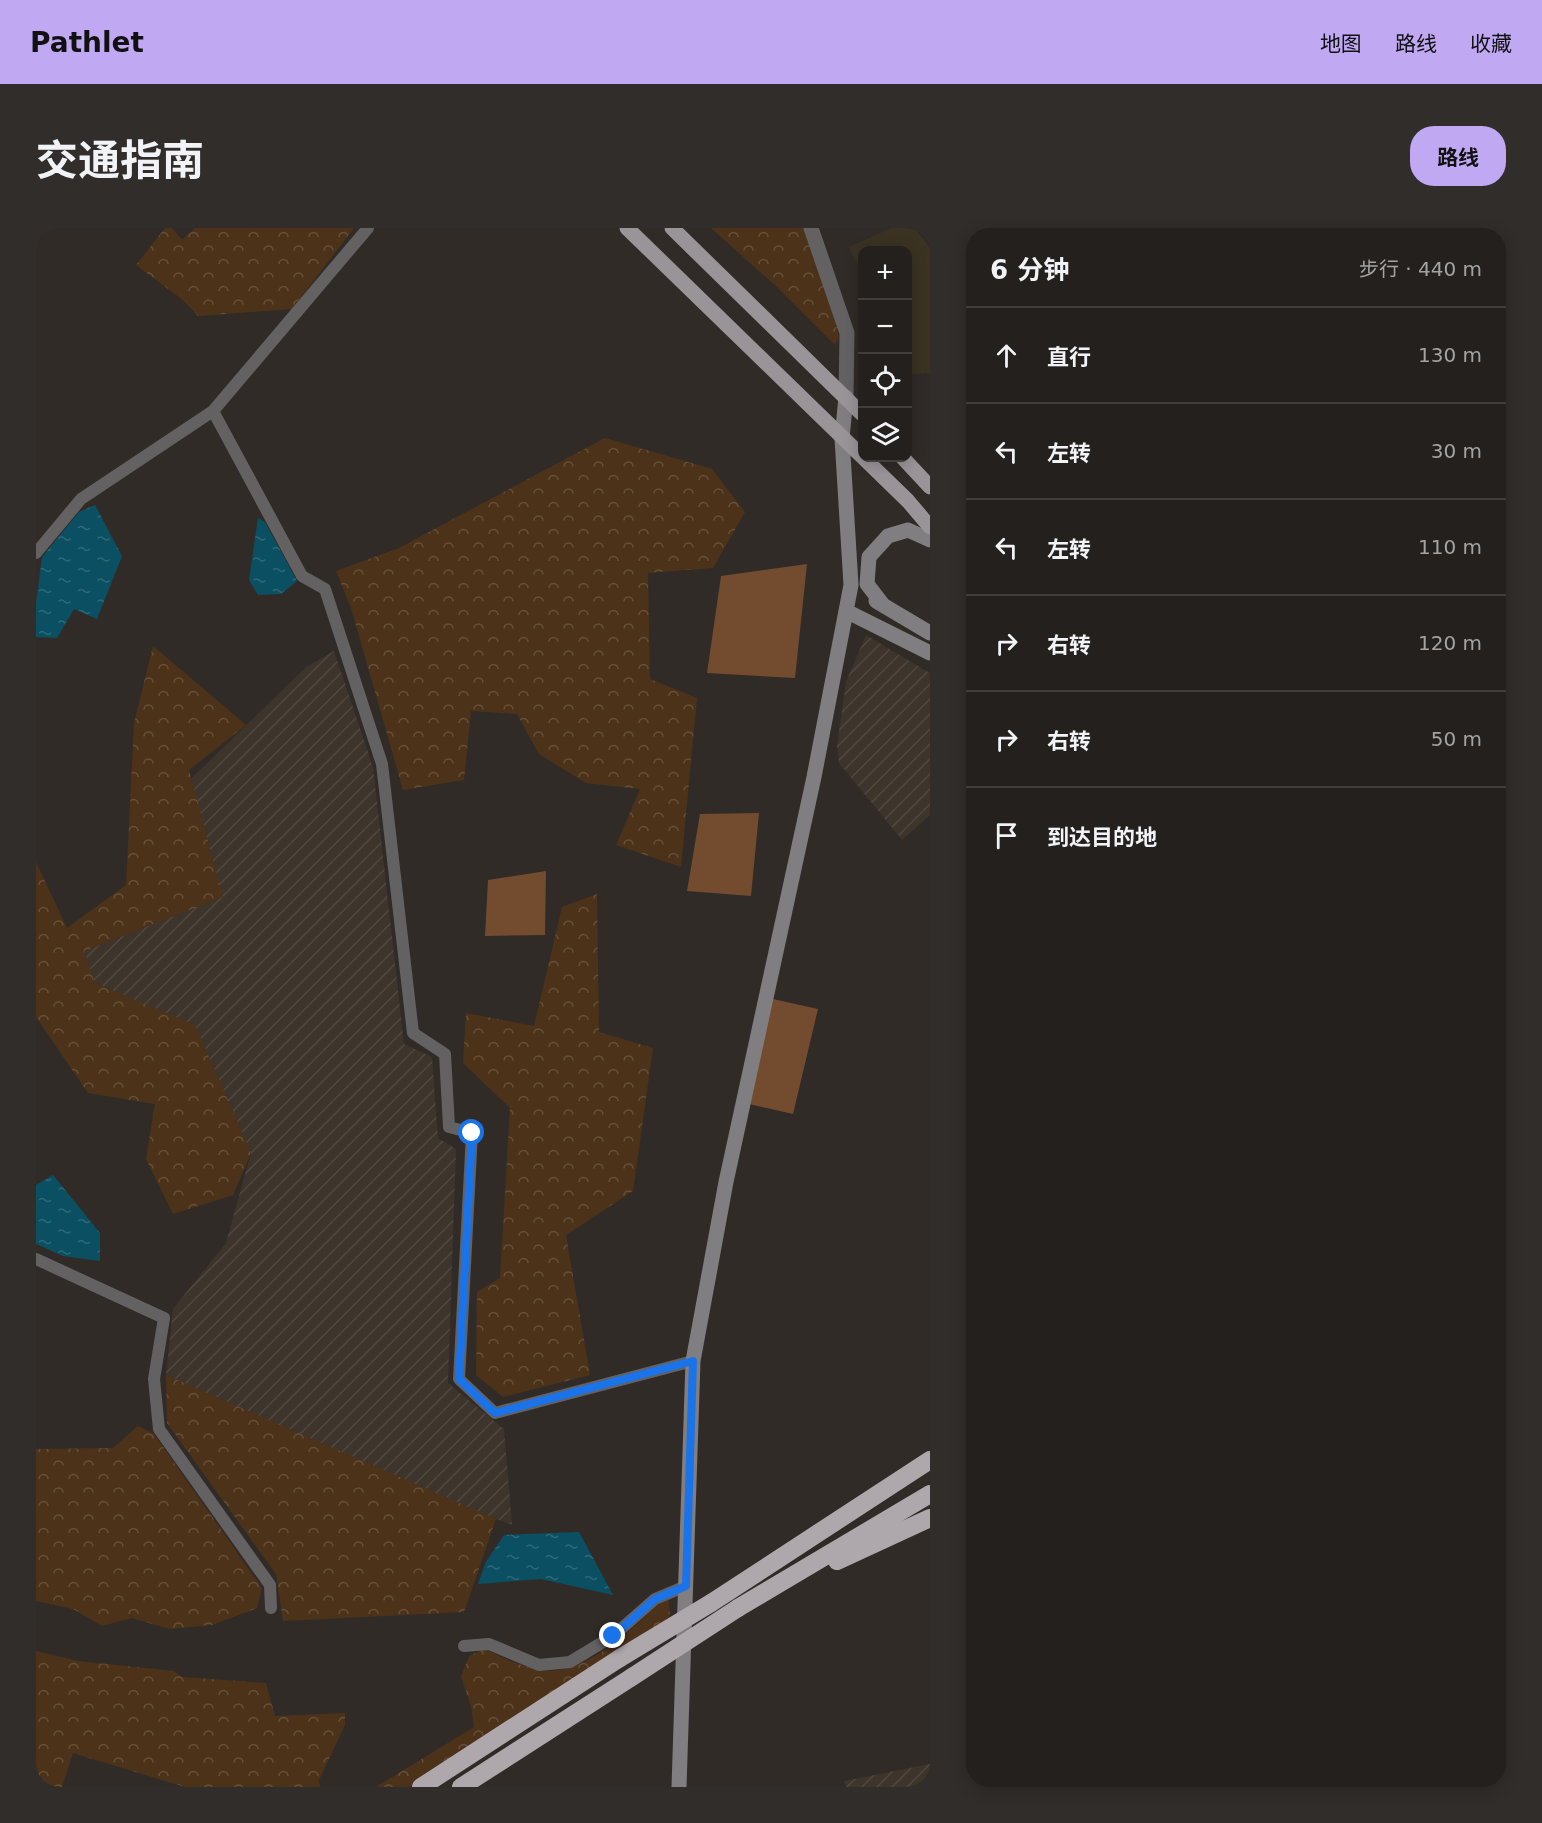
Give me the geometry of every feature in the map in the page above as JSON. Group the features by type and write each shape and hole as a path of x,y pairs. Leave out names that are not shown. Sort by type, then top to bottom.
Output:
{"highway":[{"path":"711,1603 930,1460"},
{"path":"421,1787 620,1658 930,1468"},
{"path":"461,1787 738,1608 930,1494"},
{"path":"738,1608 930,1518"}],"main road":[{"path":"627,228 908,501 930,527"},
{"path":"672,228 858,410"},
{"path":"679,1787 693,1361 726,1182 814,777 851,585 842,438 846,397"},
{"path":"907,462 930,487"},
{"path":"884,606 867,585 869,557 888,536 908,530 930,540"},
{"path":"851,585 930,633"},
{"path":"846,611 930,653"}],"street":[{"path":"36,553 81,499 213,411 368,228"},
{"path":"811,228 847,333 846,397"},
{"path":"213,411 302,576 325,589 382,764 413,1032 446,1054 448,1127 472,1133 459,1379 495,1413 693,1361"},
{"path":"36,1259 164,1318 154,1379 159,1429 270,1585 271,1608"},
{"path":"464,1646 489,1644 539,1665 570,1662 613,1636 655,1599 686,1586"}],"shaded area":[{"path":"891,228 915,228 930,248 930,373 912,374 912,246 858,246 858,266 849,247"},
{"path":"866,635 930,673 930,815 902,840 839,763 837,746 846,682"},
{"path":"334,651 373,767 404,1044 432,1057 438,1138 456,1149 448,1383 504,1429 512,1525 440,1498 166,1375 173,1309 226,1243 251,1153 195,1026 95,983 84,951 222,897 191,779 306,667"},
{"path":"930,1764 930,1787 846,1787 844,1781"}],"green space":[{"path":"165,228 172,228 182,240 195,228 354,228 292,309 198,316 183,300 136,265"},
{"path":"711,228 805,228 836,325 839,337 835,345 777,287"},
{"path":"605,438 712,469 745,512 713,568 648,573 650,679 697,698 681,867 616,845 640,789 586,783 539,754 517,714 471,711 464,780 403,790 351,608 336,571 399,548"},
{"path":"153,646 246,725 189,770 223,897 84,951 95,983 195,1025 251,1153 233,1195 173,1214 146,1159 155,1104 88,1093 36,1017 36,862 67,928 126,885 134,723"},
{"path":"597,894 599,1032 653,1048 633,1191 566,1235 590,1375 503,1397 476,1375 477,1292 500,1278 510,1108 463,1063 466,1013 534,1026 562,907"},
{"path":"166,1375 496,1519 464,1612 283,1621 276,1574 167,1423"},
{"path":"138,1426 154,1434 262,1588 257,1608 212,1625 170,1629 132,1618 102,1626 73,1609 36,1601 36,1449 113,1448"},
{"path":"668,1595 670,1617 409,1787 376,1787 474,1727 471,1706 461,1677 469,1656 484,1649 535,1669 553,1670 572,1667 608,1648"},
{"path":"36,1651 78,1661 174,1671 182,1677 266,1683 275,1716 345,1713 345,1725 319,1780 320,1787 185,1787 73,1753 62,1787 36,1787"}],"water":[{"path":"95,505 122,556 97,619 74,609 57,638 36,637 36,603 42,557 79,512"},
{"path":"258,518 265,522 297,581 281,594 258,595 249,580"},
{"path":"53,1175 100,1233 100,1261 63,1256 36,1244 36,1185"},
{"path":"579,1532 613,1595 541,1579 478,1584 486,1562 504,1535"}],"building":[{"path":"807,564 795,678 707,673 721,576"},
{"path":"759,813 751,896 687,891 700,814"},
{"path":"546,871 545,935 485,936 488,880"},
{"path":"773,999 818,1009 793,1114 749,1104"}],"route":[{"path":"472,1133 459,1379 495,1413 693,1361 686,1586 655,1599 613,1636"}]}
